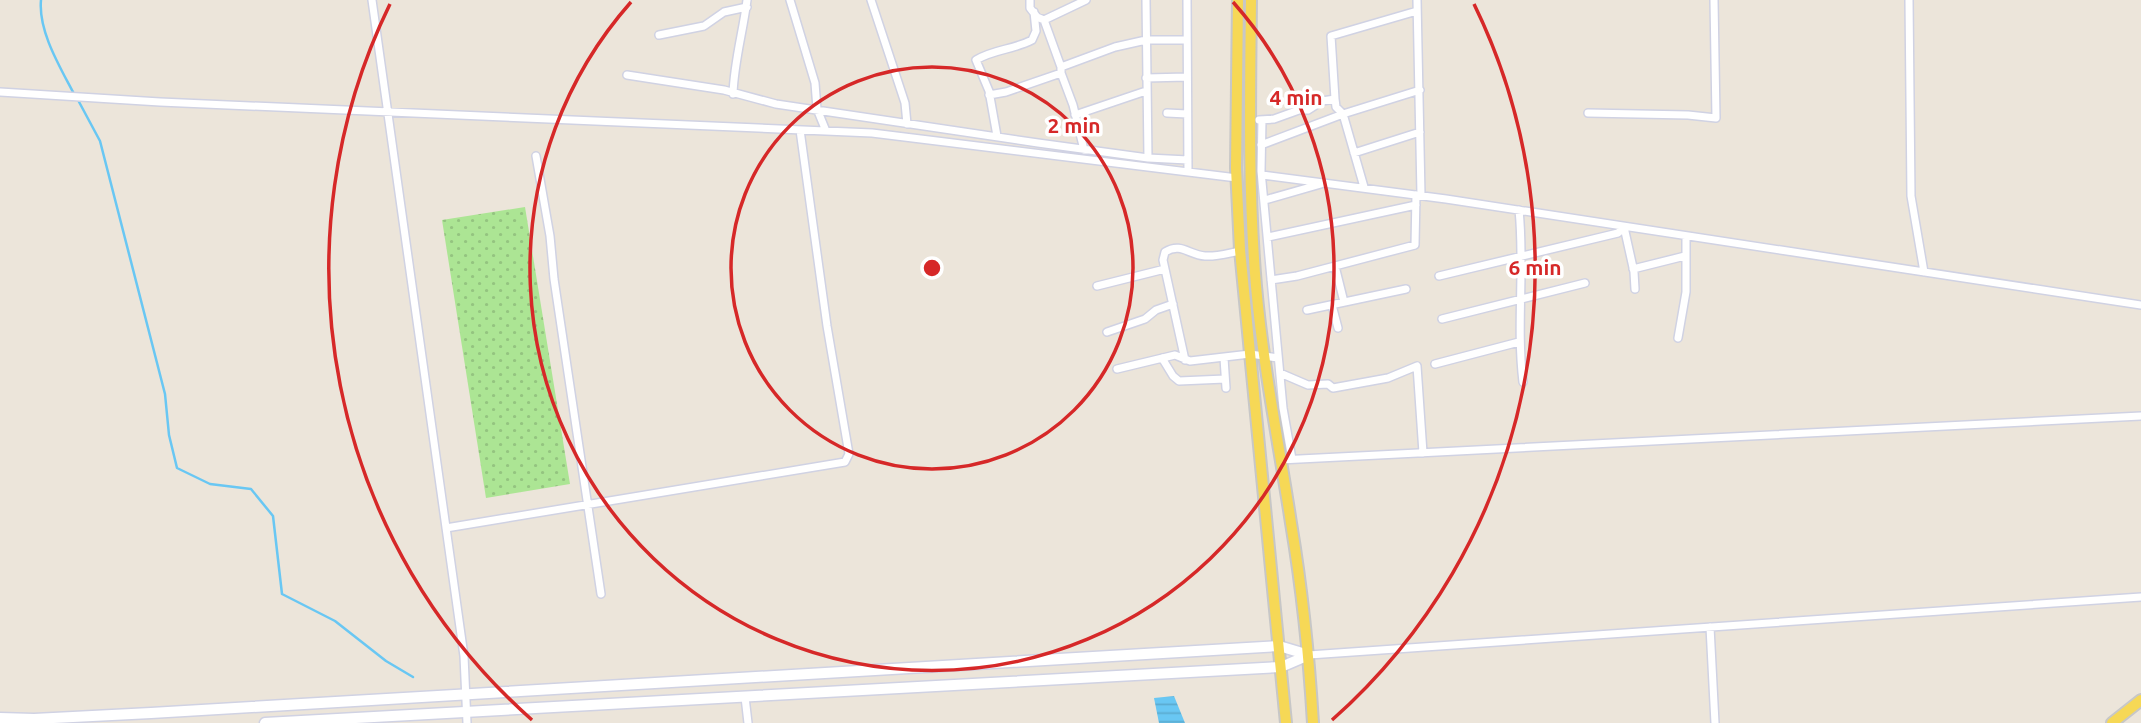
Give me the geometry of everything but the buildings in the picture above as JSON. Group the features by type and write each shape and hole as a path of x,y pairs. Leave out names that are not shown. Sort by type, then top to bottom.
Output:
{"main road":[{"path":"1238,0 1237,178 1240,251 1286,723"},
{"path":"1251,0 1256,120 1250,170 1256,288 1265,356 1286,460 1309,655 1313,723"},
{"path":"0,718 466,695 1279,646 1309,655"},
{"path":"265,723 467,718 745,697 1281,667 1309,655"},
{"path":"2112,723 2141,700"}],"street":[{"path":"372,0 464,656 467,718"},
{"path":"790,0 815,83 817,109 826,131"},
{"path":"871,0 905,103 906,124"},
{"path":"1030,0 1030,7 1044,20 1084,149"},
{"path":"1044,20 1086,0"},
{"path":"1146,0 1147,158"},
{"path":"1188,0 1188,172"},
{"path":"1272,281 1415,245 1420,132 1417,0"},
{"path":"1588,113 1716,118 1714,0"},
{"path":"1909,0 1911,197 1924,272"},
{"path":"659,34 663,36 704,26 724,12 747,4 734,73 733,94"},
{"path":"1364,187 1343,114 1336,107 1331,36 1418,11"},
{"path":"997,136 989,95 976,60 990,52 1001,52 1032,40 1036,32 1034,12"},
{"path":"989,95 1006,92 1115,47 1146,40 1186,40"},
{"path":"627,75 724,90 776,104 906,124 1147,158 1188,160"},
{"path":"1146,78 1186,78"},
{"path":"1261,145 1343,114 1420,90"},
{"path":"1075,114 1146,91"},
{"path":"0,92 872,133 1237,178"},
{"path":"1335,99 1322,101 1308,110 1256,120 1261,145 1286,460 2141,416"},
{"path":"1167,113 1187,114"},
{"path":"446,528 845,462 849,454 827,326 800,130"},
{"path":"1354,153 1420,132"},
{"path":"536,156 550,236 554,279 601,594"},
{"path":"1262,175 1419,195 2141,305"},
{"path":"1265,200 1326,182"},
{"path":"1268,237 1416,205"},
{"path":"1518,210 1522,237 1519,342 1523,382"},
{"path":"1439,276 1618,233 1624,227"},
{"path":"1624,227 1635,289"},
{"path":"1678,338 1686,292 1686,236"},
{"path":"1185,360 1164,254 1170,249 1185,248 1206,256 1240,251"},
{"path":"1633,269 1685,256"},
{"path":"1335,266 1344,303"},
{"path":"1097,286 1166,269"},
{"path":"1442,319 1586,283"},
{"path":"1307,310 1406,289"},
{"path":"1107,332 1145,320 1156,310 1173,304"},
{"path":"1332,305 1338,328"},
{"path":"1435,364 1519,342"},
{"path":"1117,369 1175,355 1190,362 1250,354 1278,358"},
{"path":"1162,358 1179,381 1225,379"},
{"path":"1224,358 1226,388"},
{"path":"1280,373 1308,385 1328,384 1333,388 1388,377 1417,366 1423,453"},
{"path":"1309,655 2141,597"},
{"path":"1710,628 1715,723"},
{"path":"745,697 748,723"}],"green space":[{"path":"525,207 570,484 486,498 442,220"}],"water":[{"path":"1174,696 1185,723 1159,723 1154,698"}],"waterway":[{"path":"41,0 46,36 74,94"},
{"path":"78,100 100,141 165,394 169,435 177,468 210,484 251,489 273,516 282,594 335,621 386,661 413,677"}]}
